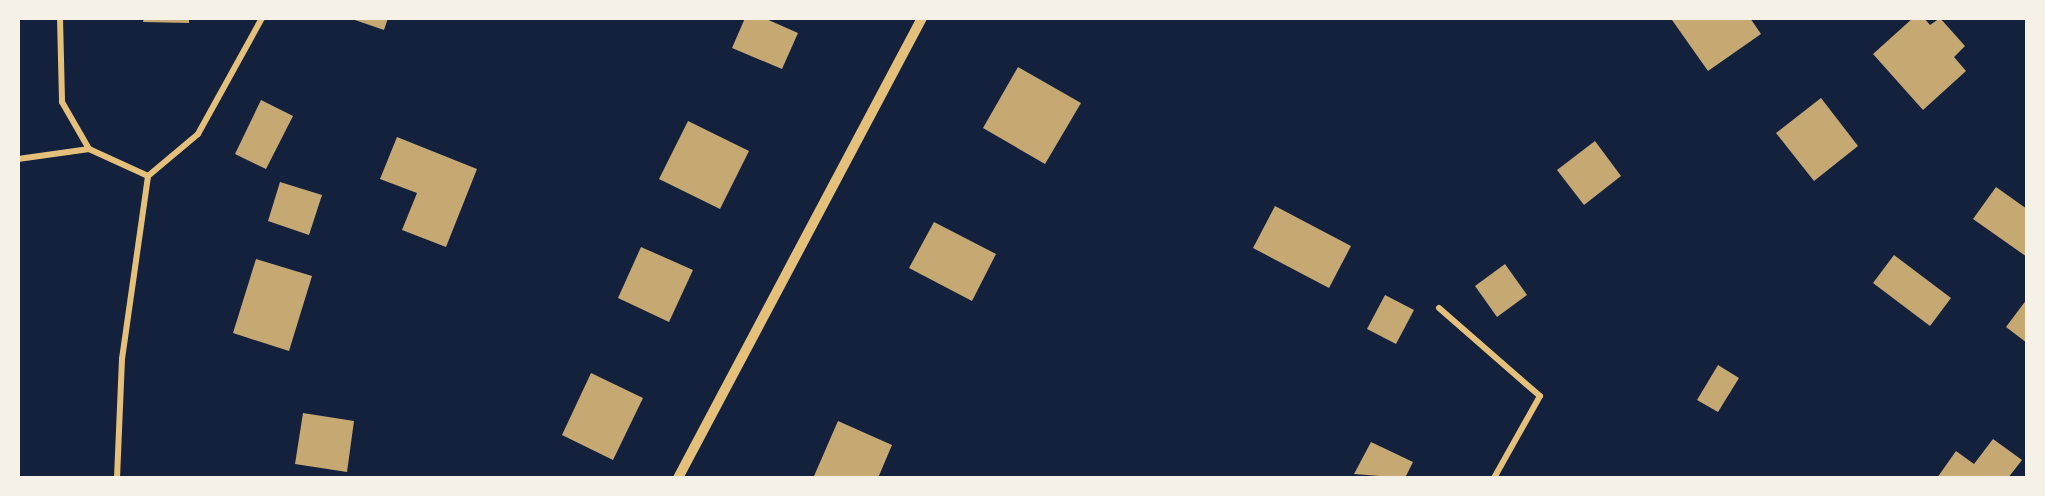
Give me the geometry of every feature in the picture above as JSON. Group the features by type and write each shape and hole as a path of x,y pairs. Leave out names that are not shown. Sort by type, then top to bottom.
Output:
{"street":[{"path":"60,18 62,102 89,149"},
{"path":"117,478 122,359 148,176 198,134 262,18"},
{"path":"678,478 922,18"},
{"path":"18,159 89,149 148,176"},
{"path":"1439,308 1540,396 1494,478"}],"building":[{"path":"144,18 189,18 189,23 143,22"},
{"path":"349,18 388,18 384,30"},
{"path":"745,18 764,18 798,33 782,69 732,48"},
{"path":"1750,18 1761,34 1708,71 1672,20"},
{"path":"1913,18 1924,18 1930,25 1940,18 1965,46 1954,57 1966,71 1923,110 1873,54"},
{"path":"1018,67 1081,103 1045,164 983,128"},
{"path":"1821,98 1858,146 1814,181 1776,133"},
{"path":"261,100 293,116 266,169 235,154"},
{"path":"688,121 749,151 720,209 659,179"},
{"path":"397,137 477,169 446,247 402,230 417,193 380,179"},
{"path":"1595,141 1621,176 1584,205 1557,170"},
{"path":"280,182 322,195 309,235 268,221"},
{"path":"1996,187 2027,209 2027,257 1973,219"},
{"path":"1275,206 1351,246 1329,288 1253,248"},
{"path":"934,222 996,254 972,301 909,268"},
{"path":"641,247 693,270 669,322 618,298"},
{"path":"1894,255 1951,298 1930,326 1873,283"},
{"path":"256,259 312,276 289,351 233,333"},
{"path":"1505,264 1527,295 1497,317 1475,286"},
{"path":"1385,295 1414,310 1396,344 1367,329"},
{"path":"2027,299 2027,343 2006,327"},
{"path":"1718,365 1739,378 1718,412 1697,400"},
{"path":"591,373 643,398 613,460 562,435"},
{"path":"303,413 354,421 347,472 295,464"},
{"path":"838,421 892,445 878,478 814,476"},
{"path":"1993,439 2022,460 2008,478 1937,478 1956,451 1974,464"},
{"path":"1371,442 1413,462 1405,478 1354,474"}]}
